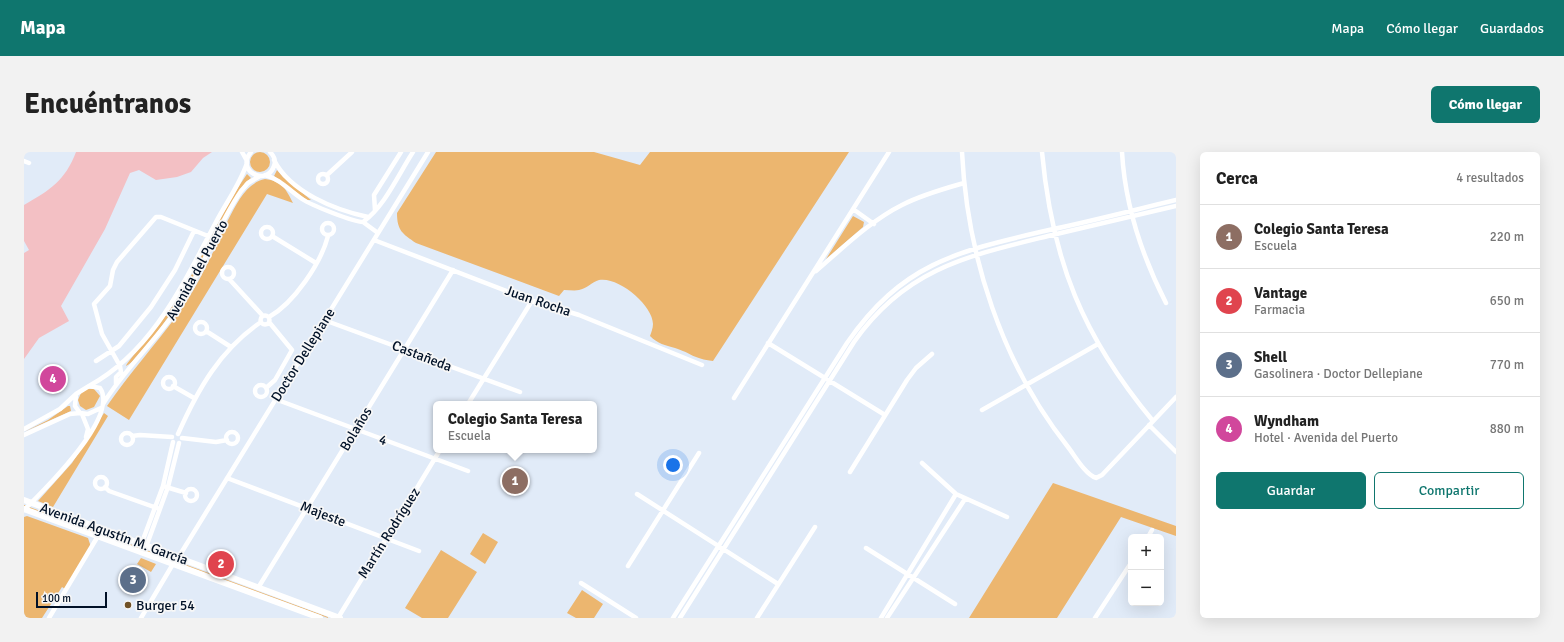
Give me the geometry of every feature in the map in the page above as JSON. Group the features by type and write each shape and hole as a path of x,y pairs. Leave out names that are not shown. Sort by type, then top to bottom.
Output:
{"main road":[{"name":"Avenida Agustín M. García","path":"24,500 330,616 339,618"},
{"name":"Avenida Agustín M. García","path":"24,510 320,618"}],"street":[{"path":"242,152 250,171 278,181 310,204 363,222 378,233"},
{"name":"Avenida del Puerto","path":"89,386 120,366 136,350 169,308 189,274 251,152"},
{"path":"270,152 296,186 313,197 368,217"},
{"path":"327,175 352,152"},
{"path":"394,152 408,159"},
{"path":"363,222 373,214 413,152"},
{"name":"Doctor Dellepiane","path":"178,558 428,152"},
{"path":"734,398 888,152"},
{"path":"962,152 964,184 976,255 1001,329 1027,385 1060,437 1094,477 1102,475 1176,397"},
{"path":"1042,152 1054,232 1078,303 1098,344 1130,393 1151,423 1176,452"},
{"path":"1122,152 1132,214 1147,264 1166,303"},
{"path":"399,155 404,166"},
{"path":"375,210 374,195 399,155"},
{"path":"263,176 273,168 274,156"},
{"name":"Avenida del Puerto","path":"24,510 70,463 92,431 102,406 116,385 169,320 197,275 237,198 248,183 263,176"},
{"path":"813,273 874,224 909,202 964,184"},
{"path":"310,204 313,197"},
{"path":"1132,214 1176,200"},
{"path":"680,618 771,462 824,378 859,325 886,296 926,268 954,255 975,248 1176,206"},
{"path":"853,209 874,224"},
{"path":"116,385 116,377 121,372 120,366 100,330 94,304 110,286 113,268 156,217 161,217 208,236"},
{"path":"96,361 112,352 119,346 151,307 175,270 194,231"},
{"path":"673,618 776,465 864,327 883,306 919,279 955,261 1054,232"},
{"path":"272,236 316,263"},
{"path":"261,322 265,324 297,292 316,263 328,236"},
{"name":"Juan Rocha","path":"374,240 530,300 579,315 702,366"},
{"name":"Bolaños","path":"258,588 453,270"},
{"path":"230,280 263,316 269,320 292,350 275,380 266,388"},
{"path":"470,401 530,304 530,300"},
{"path":"165,486 173,440 175,434 178,434 194,398 211,371 231,347 261,322 263,316"},
{"name":"Castañeda","path":"324,320 520,392"},
{"path":"206,331 231,347"},
{"path":"768,343 885,416"},
{"path":"982,410 1098,344"},
{"path":"850,472 913,372 932,354"},
{"path":"24,429 60,409 76,394 89,386 100,388 103,395 102,406 93,413 70,414 24,435"},
{"path":"173,386 194,398"},
{"path":"76,394 75,406 81,413 88,429 86,440"},
{"name":"4","path":"275,399 468,471"},
{"path":"144,546 181,441 178,434"},
{"path":"132,436 140,435 181,441 216,442 227,440"},
{"name":"Martín Rodríguez","path":"339,618 385,538 438,453"},
{"path":"628,566 699,453"},
{"path":"771,462 776,465"},
{"path":"922,463 956,494 1007,517"},
{"name":"Majeste","path":"227,478 419,551"},
{"path":"165,486 186,493"},
{"path":"105,487 109,490 158,508"},
{"path":"637,494 720,549 778,584"},
{"path":"881,618 956,494"},
{"path":"887,618 965,499"},
{"path":"757,618 815,527"},
{"path":"1150,534 1152,530"},
{"path":"49,618 98,536"},
{"path":"866,548 955,604"},
{"path":"141,618 173,564"},
{"path":"1095,618 1128,568"},
{"path":"581,583 636,618"}],"shaded area":[{"path":"76,152 212,152 203,158 191,172 177,177 156,180 139,170 130,173 105,229 61,306 69,321 39,338 24,359 24,253 29,250 24,241 24,205 42,194 62,178 72,162"},
{"path":"260,152 267,155 270,162 267,169 260,172 253,169 250,162 253,155"},
{"path":"436,152 594,152 640,165 650,152 849,152 713,361 697,357 662,344 653,339 650,336 653,324 647,309 633,293 615,283 607,280 599,280 582,289 564,290 559,296 416,243 408,237 398,224 397,213"},
{"path":"277,170 283,177 311,200 307,200 274,176"},
{"path":"247,174 251,178 245,183 187,289 160,328 136,358 126,366 180,295 236,190"},
{"path":"265,179 271,180 283,186 293,203 267,194 129,420 107,406 186,303 199,280 228,220 247,189 258,181"},
{"path":"853,216 864,222 863,227 826,259"},
{"path":"87,389 94,389 100,396 94,407 86,410 80,406 78,400 81,393"},
{"path":"70,406 71,411 24,432 48,420"},
{"path":"104,413 108,416 53,507 38,501 72,463"},
{"path":"1053,483 1176,526 1176,536 1121,517 1057,618 969,618"},
{"path":"24,505 328,617 328,618 24,507"},
{"path":"27,516 88,538 91,547 65,589 62,587 42,618 24,618 24,517"},
{"path":"483,533 498,542 485,564 470,554"},
{"path":"441,550 477,572 448,618 422,618 405,608"},
{"path":"141,558 156,564 151,572 137,564"},
{"path":"582,590 603,604 594,618 576,618 567,613"}],"place":[{"name":"Wyndham","path":"53,379"},
{"name":"Colegio Santa Teresa","path":"515,481"},
{"name":"Vantage","path":"221,564"},
{"name":"Shell","path":"133,580"},
{"name":"Burger 54","path":"128,605"}]}
